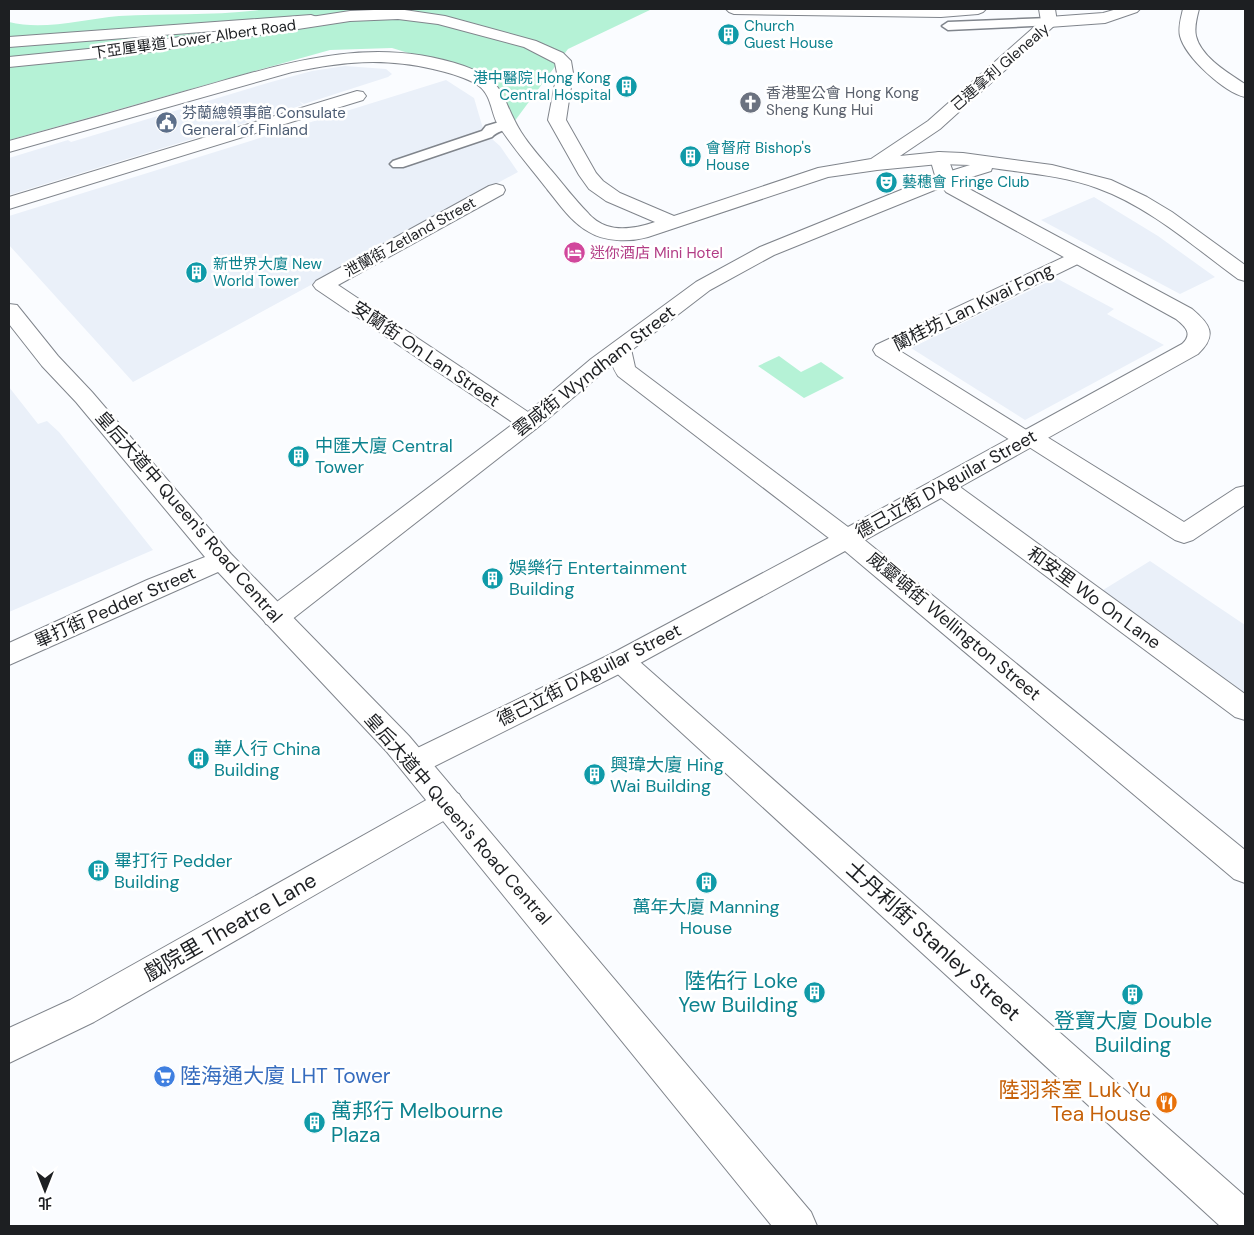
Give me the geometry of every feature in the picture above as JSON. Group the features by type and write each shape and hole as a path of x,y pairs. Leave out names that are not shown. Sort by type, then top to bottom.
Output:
{"street":[{"path":"734,9 941,12 978,9"},
{"name":"己連拿利 Glenealy","path":"942,169 934,125 1048,16 1105,18 1132,9"},
{"path":"1191,9 1187,27 1190,43 1203,59 1245,92"},
{"name":"下亞厘畢道 Lower Albert Road","path":"9,62 128,50 325,19 371,14 425,16 514,39 551,52 562,60 564,66 557,120 588,175 596,185 613,197 674,223"},
{"path":"9,42 325,19"},
{"path":"106,34 132,37 138,43 128,50"},
{"path":"9,147 266,74 327,60 356,57 408,58 470,74 493,89 506,124 529,155 573,209 589,224 605,232 622,234 641,232 674,223 825,172 877,164 942,169"},
{"path":"9,203 357,96"},
{"path":"877,164 934,125"},
{"name":"雲咸街 Wyndham Street","path":"276,617 529,423 620,349 703,286 767,251 942,169 1001,165 1071,174 1119,190 1165,216 1245,275"},
{"name":"德己立街 D'Aguilar Street","path":"414,763 621,660 847,539 1190,349 1197,343 1200,337 1199,329 1184,314 1079,256 962,195 953,188 942,169"},
{"name":"泄蘭街 Zetland Street","path":"323,285 362,260 496,190"},
{"name":"蘭桂坊 Lan Kwai Fong","path":"1029,438 884,350 1079,256"},
{"name":"安蘭街 On Lan Street","path":"323,285 529,423"},
{"name":"皇后大道中 Queen's Road Central","path":"9,310 50,361 84,397 222,560 398,744 797,1226"},
{"name":"威靈頓街 Wellington Street","path":"620,349 622,363 626,371 847,539 1245,869"},
{"path":"1029,438 1184,534 1245,494"},
{"name":"和安里 Wo On Lane","path":"942,486 1245,710"},
{"name":"畢打街 Pedder Street","path":"9,655 157,587 222,560"},
{"name":"士丹利街 Stanley Street","path":"621,660 1245,1222"},
{"name":"戲院里 Theatre Lane","path":"9,1046 82,1011 448,803"}],"lane":[{"path":"948,26 1048,16"},
{"path":"398,164 487,134 491,129 506,124"}],"shaded area":[{"path":"345,66 386,69 392,74 388,77 304,104 299,101 303,105 9,195 9,158 68,140 71,142 271,82 312,71"},
{"path":"446,80 474,98 484,132 500,146 518,172 133,382 9,245 9,216"},
{"path":"1094,197 1158,236 1215,277 1180,294 1041,220"},
{"path":"1056,278 1114,309 1107,314 1164,345 1025,420 911,348"},
{"path":"9,387 38,424 47,421 59,432 153,550 9,612"},
{"path":"1150,561 1245,625 1245,701 1095,595"}],"green space":[{"path":"267,9 652,9 568,49 514,122 464,70 392,48 330,50 9,140 9,22 50,25 119,16 230,13"},
{"path":"779,356 801,372 821,362 844,378 804,398 758,366"}],"place":[{"name":"Church Guest House","path":"728,35"},
{"name":"港中醫院 Hong Kong Central Hospital","path":"627,87"},
{"name":"香港聖公會 Hong Kong Sheng Kung Hui","path":"750,102"},
{"name":"芬蘭總領事館 Consulate General of Finland","path":"166,122"},
{"name":"會督府 Bishop's House","path":"690,157"},
{"name":"藝穗會 Fringe Club","path":"886,182"},
{"name":"迷你酒店 Mini Hotel","path":"574,253"},
{"name":"新世界大廈 New World Tower","path":"197,273"},
{"name":"中匯大廈 Central Tower","path":"299,456"},
{"name":"娛樂行 Entertainment Building","path":"493,578"},
{"name":"華人行 China Building","path":"198,759"},
{"name":"興瑋大廈 Hing Wai Building","path":"594,775"},
{"name":"畢打行 Pedder Building","path":"98,871"},
{"name":"萬年大廈 Manning House","path":"706,882"},
{"name":"陸佑行 Loke Yew Building","path":"814,993"},
{"name":"登寶大廈 Double Building","path":"1133,994"},
{"name":"陸海通大廈 LHT Tower","path":"164,1076"},
{"name":"陸羽茶室 Luk Yu Tea House","path":"1167,1102"},
{"name":"萬邦行 Melbourne Plaza","path":"315,1123"}]}
